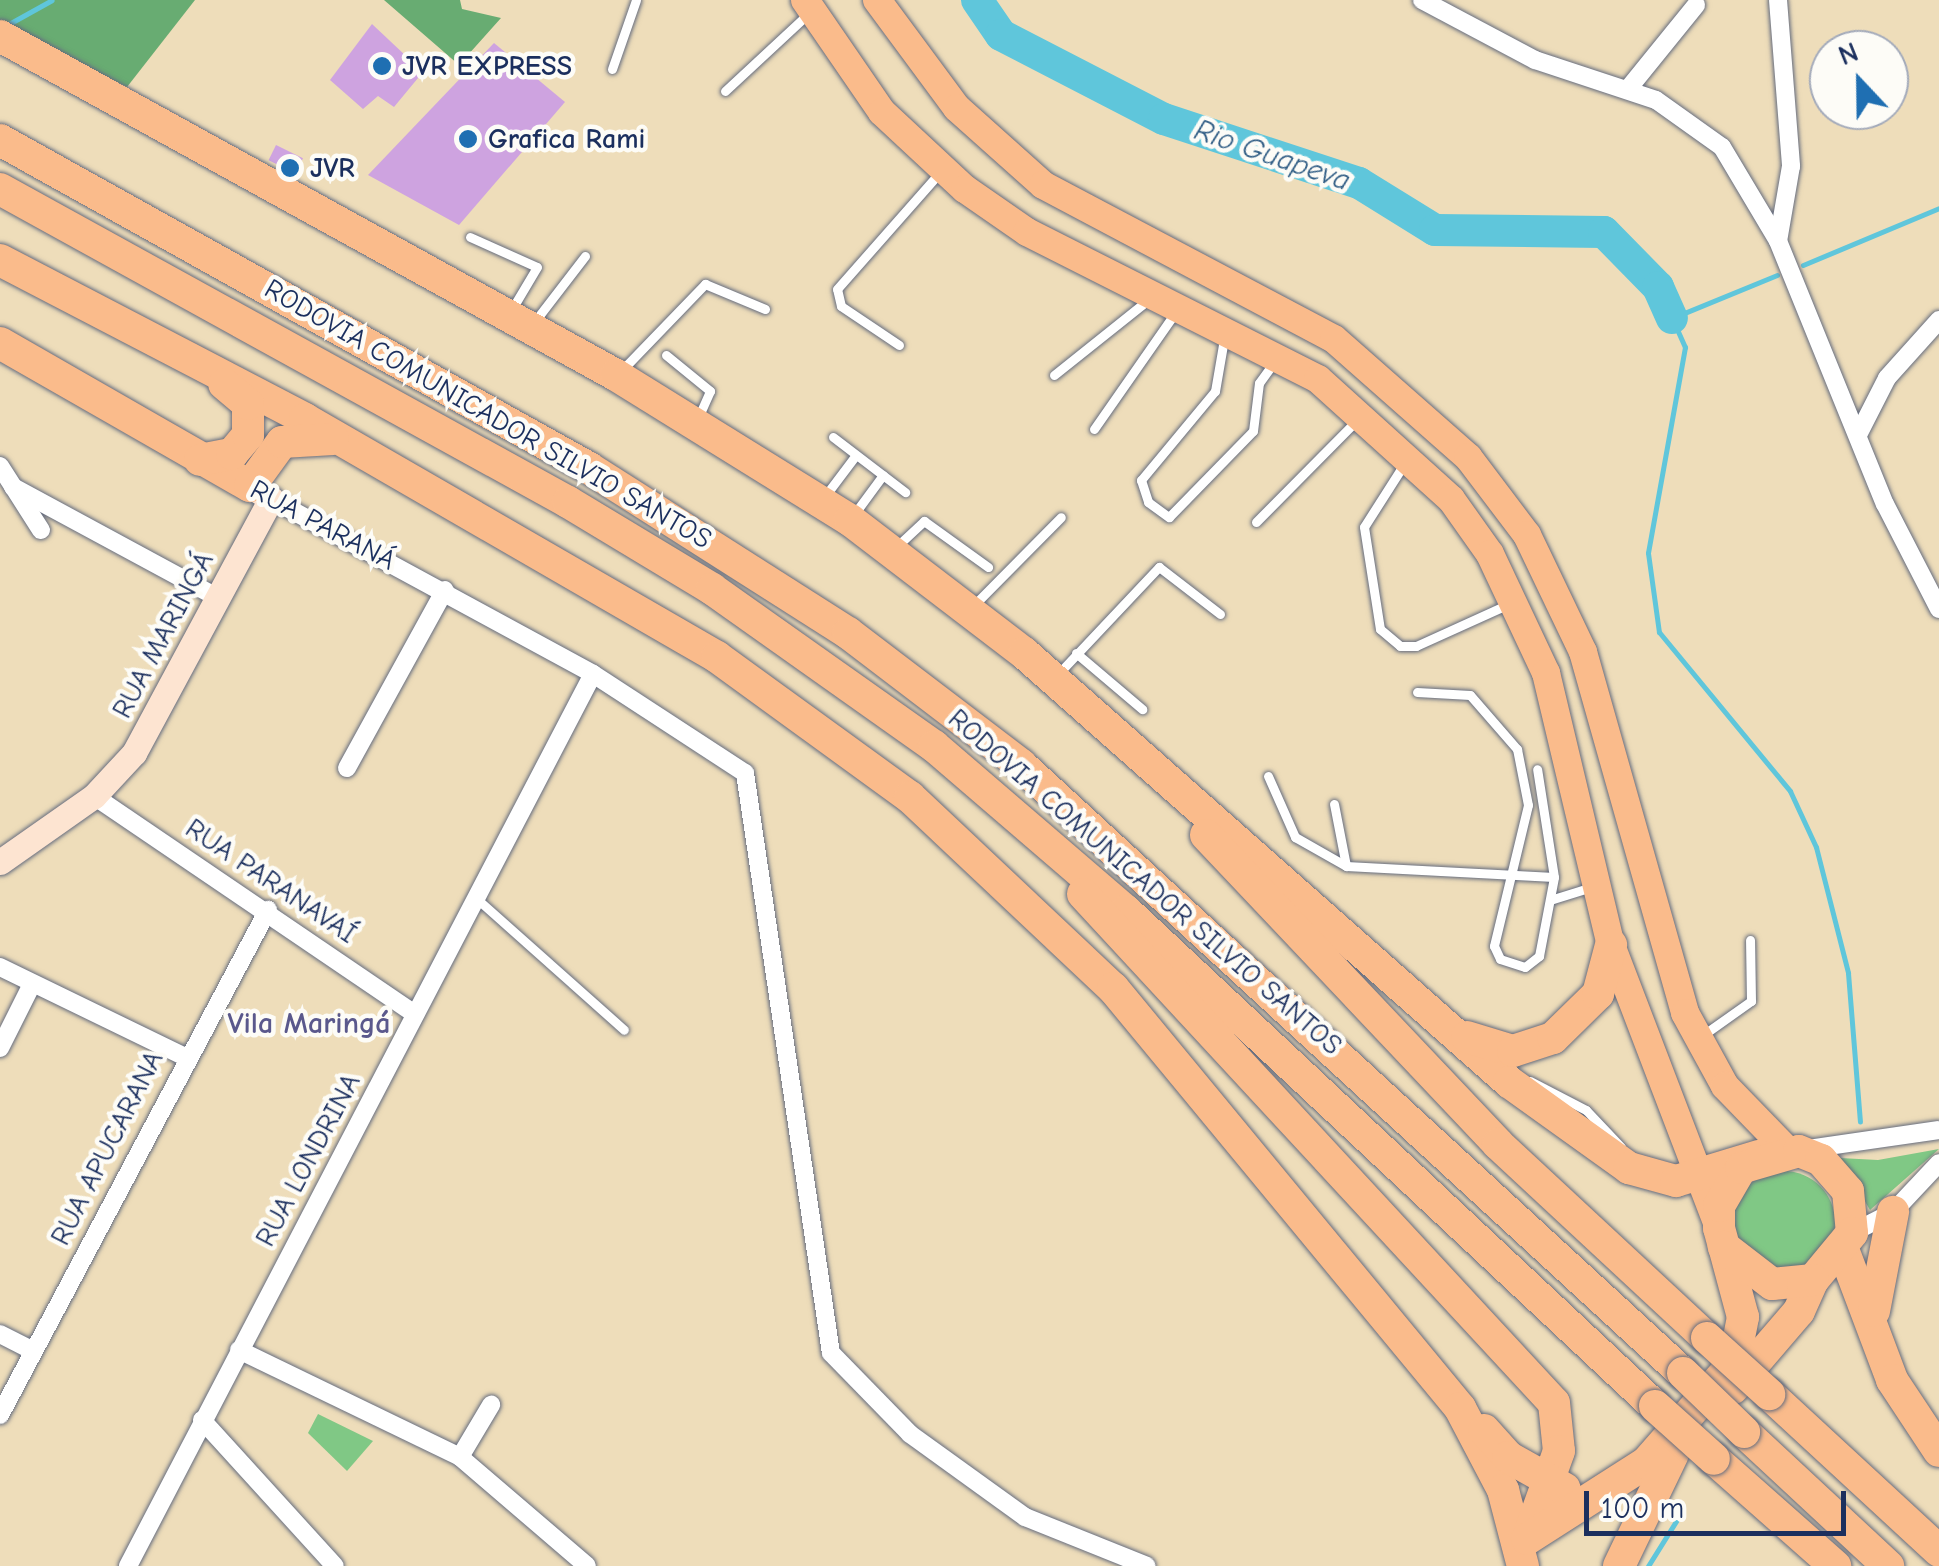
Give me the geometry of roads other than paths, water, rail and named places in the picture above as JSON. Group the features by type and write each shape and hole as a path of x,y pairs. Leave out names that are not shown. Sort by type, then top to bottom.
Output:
{"highway":[{"path":"0,36 695,422 822,500 969,609 1054,679 1115,739 1498,1144 1939,1551"},
{"name":"RODOVIA COMUNICADOR SILVIO SANTOS","path":"0,140 589,468 848,633 1021,765 1888,1566"},
{"name":"RODOVIA COMUNICADOR SILVIO SANTOS","path":"0,188 712,589 934,746 1026,826 1655,1406 1836,1566"},
{"path":"0,260 186,356 717,657 910,797 1112,988 1460,1408 1546,1479 1589,1494"},
{"name":"RUA PARANÁ","path":"0,342 261,492"},
{"path":"186,356 271,422 272,449 261,492"},
{"path":"200,460 243,447 248,404"},
{"path":"272,449 292,438 333,439"},
{"path":"1115,739 1510,1082 1630,1168 1661,1180 1782,1152 1837,1174 1848,1242 1873,1331 1892,1380 1939,1450"},
{"path":"1026,826 1109,926 1542,1386 1562,1433 1525,1556"},
{"path":"1447,1028 1513,1051 1553,1038 1598,994 1611,944"},
{"path":"1525,1556 1589,1494 1646,1463 1734,1363 1743,1317 1722,1237 1727,1185 1782,1152"},
{"path":"1873,1331 1894,1212"},
{"path":"1722,1237 1772,1284 1813,1280"},
{"path":"1618,1566 1660,1470 1784,1330 1813,1280 1848,1242"},
{"path":"1460,1408 1503,1490 1525,1556"}],"main road":[{"path":"877,0 937,86 1043,185 1334,339 1438,425 1514,516 1584,652 1653,921 1696,1038 1726,1086 1782,1152"},
{"path":"808,6 882,112 943,169 1027,232 1279,356 1359,410 1410,455 1451,499 1515,601 1570,760 1611,944 1692,1172 1722,1237"},
{"path":"1176,304 1227,293 1321,346 1334,339"},
{"path":"1359,410 1381,396 1490,510 1514,516"},
{"name":"RUA MARINGÁ","path":"0,862 94,796 168,701 261,492"},
{"path":"1632,1530 1644,1566"}],"street":[{"path":"1778,0 1791,166 1778,241"},
{"path":"1433,4 1534,60 1628,89 1713,138 1778,241 1858,435 1939,609"},
{"path":"1628,89 1696,5"},
{"path":"1858,435 1887,378 1939,320"},
{"path":"0,466 41,530"},
{"path":"13,487 215,596"},
{"name":"RUA PARANÁ","path":"261,492 445,590 731,756 753,792 788,1095 831,1353 910,1434 1024,1517 1148,1566"},
{"path":"347,768 445,590"},
{"name":"RUA LONDRINA","path":"128,1566 593,674"},
{"name":"RUA PARANAVAÍ","path":"94,796 268,910 415,1014"},
{"name":"RUA APUCARANA","path":"0,1414 185,1058 268,910"},
{"path":"0,967 185,1058"},
{"path":"0,1048 32,984"},
{"path":"1782,1152 1939,1130"},
{"path":"1848,1242 1894,1212 1939,1163"},
{"path":"0,1334 33,1350"},
{"path":"239,1350 460,1457 587,1566"},
{"path":"460,1457 492,1405"},
{"path":"202,1420 324,1562"}],"lane":[{"path":"612,69 636,0"},
{"path":"725,91 808,6"},
{"path":"899,345 841,306 837,289 943,169"},
{"path":"470,237 536,267 520,322"},
{"path":"520,322 585,256"},
{"path":"616,376 705,284 765,309"},
{"path":"1054,374 1176,304"},
{"path":"1094,429 1176,304"},
{"path":"1224,326 1215,391 1144,471 1142,495 1163,514 1183,512 1253,430 1259,383 1279,356"},
{"path":"666,355 710,391 695,422"},
{"path":"1256,522 1359,410"},
{"path":"834,437 905,492"},
{"path":"822,500 856,455"},
{"path":"1410,455 1364,527 1380,628 1400,646 1416,646 1515,601"},
{"path":"850,520 882,474"},
{"path":"969,609 1061,518"},
{"path":"893,550 924,521 988,567"},
{"path":"1054,679 1159,566 1220,614"},
{"path":"1076,654 1142,709"},
{"path":"1417,692 1454,689 1491,710 1525,772 1525,825 1505,871 1494,946 1500,959 1534,962 1550,900 1554,876 1537,769"},
{"path":"1525,772 1570,760"},
{"path":"1268,776 1296,837 1346,866 1554,876"},
{"path":"1334,804 1346,866"},
{"path":"1550,900 1598,886"},
{"path":"476,898 624,1030"},
{"path":"1696,1038 1750,1001 1750,940"}],"waterway":[{"path":"7,25 52,0"},
{"name":"Rio Guapeva","path":"977,0 1001,35 1164,119 1359,183 1435,230 1604,232 1658,287 1672,318"},
{"path":"1803,265 1939,208"},
{"path":"1777,275 1672,318 1685,347 1648,553 1659,632 1790,791 1816,847 1848,973 1860,1122"},
{"path":"1648,1566 1678,1518"}],"place":[{"name":"JVR EXPRESS","path":"382,66"},
{"name":"Grafica Rami","path":"468,139"},
{"name":"JVR","path":"290,168"}],"district":[{"name":"Vila Maringá","path":"309,1024"}]}
